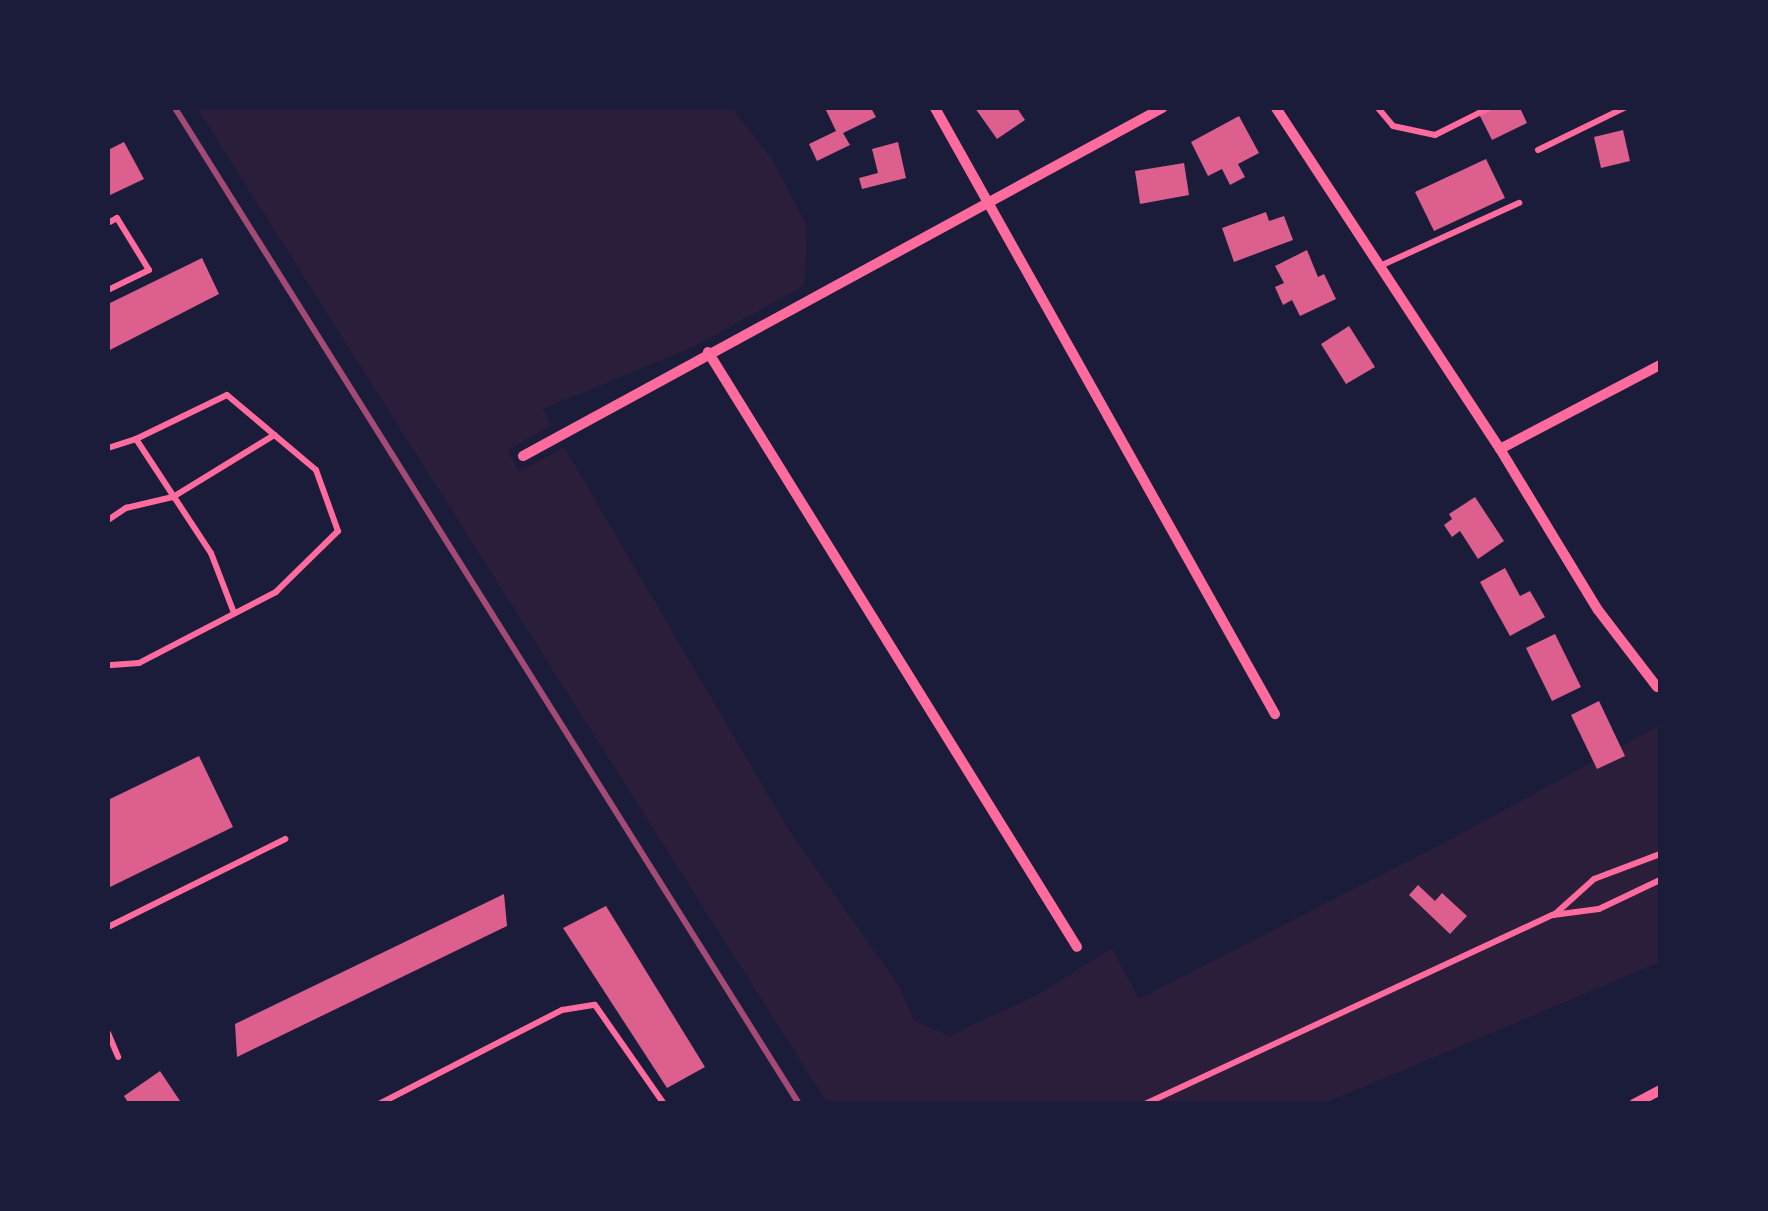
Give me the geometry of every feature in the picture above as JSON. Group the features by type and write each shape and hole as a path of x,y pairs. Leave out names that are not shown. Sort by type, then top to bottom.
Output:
{"street":[{"path":"935,108 1275,714"},
{"path":"522,456 986,200 1162,108"},
{"path":"1276,108 1500,449 1598,610 1657,687"},
{"path":"708,352 1077,948"},
{"path":"1500,449 1660,365"},
{"path":"1634,1104 1660,1090"}],"lane":[{"path":"1378,108 1393,126 1435,135 1489,108"},
{"path":"1538,150 1624,108"},
{"path":"1380,266 1519,202"},
{"path":"108,223 117,218 149,270 108,290"},
{"path":"108,448 136,439 226,395 316,470 338,530 276,592 139,663 108,665"},
{"path":"108,520 126,508 173,496 274,435"},
{"path":"136,439 211,553 234,613"},
{"path":"108,927 285,839"},
{"path":"1553,916 1594,880 1660,854"},
{"path":"1145,1104 1553,916 1599,909 1660,880"},
{"path":"378,1104 562,1010 595,1006 664,1104"},
{"path":"108,1033 118,1057"}],"shaded area":[{"path":"197,108 732,108 772,159 807,226 805,285 691,348 543,409 552,425 508,450 519,472 564,447 790,832 899,986 914,1020 949,1036 1041,993 1112,948 1139,999 1453,838 1660,725 1660,962 1325,1103 827,1103"}],"building":[{"path":"825,108 871,108 876,117 843,133 850,145 817,161 809,144 836,131"},
{"path":"975,108 1017,108 1025,120 997,139"},
{"path":"1476,108 1520,108 1527,123 1492,140"},
{"path":"1239,116 1259,153 1238,164 1245,177 1230,185 1222,169 1208,176 1191,142"},
{"path":"1623,130 1630,161 1601,168 1594,137"},
{"path":"124,142 144,179 108,196 108,150"},
{"path":"898,142 906,178 862,189 859,178 878,173 872,149"},
{"path":"1486,159 1505,198 1434,231 1415,192"},
{"path":"1184,163 1189,195 1140,204 1135,171"},
{"path":"1266,212 1269,221 1284,216 1293,240 1234,262 1222,228"},
{"path":"1307,250 1318,277 1324,274 1336,299 1300,316 1292,300 1283,305 1275,287 1284,283 1275,266"},
{"path":"202,258 219,294 108,351 108,304"},
{"path":"1349,326 1375,367 1346,384 1321,344"},
{"path":"1475,497 1504,541 1478,559 1460,531 1452,537 1444,525 1452,519 1449,514"},
{"path":"1505,568 1520,596 1530,591 1545,617 1510,636 1480,582"},
{"path":"1555,634 1581,687 1552,701 1526,648"},
{"path":"1599,701 1625,756 1597,769 1571,715"},
{"path":"199,756 233,827 108,888 108,800"},
{"path":"1418,885 1435,901 1442,893 1467,916 1450,934 1409,895"},
{"path":"504,894 507,926 237,1057 235,1024"},
{"path":"606,906 705,1067 667,1088 563,928"},
{"path":"160,1071 182,1104 129,1104 124,1096"}],"railway":[{"path":"175,108 799,1104"}]}
